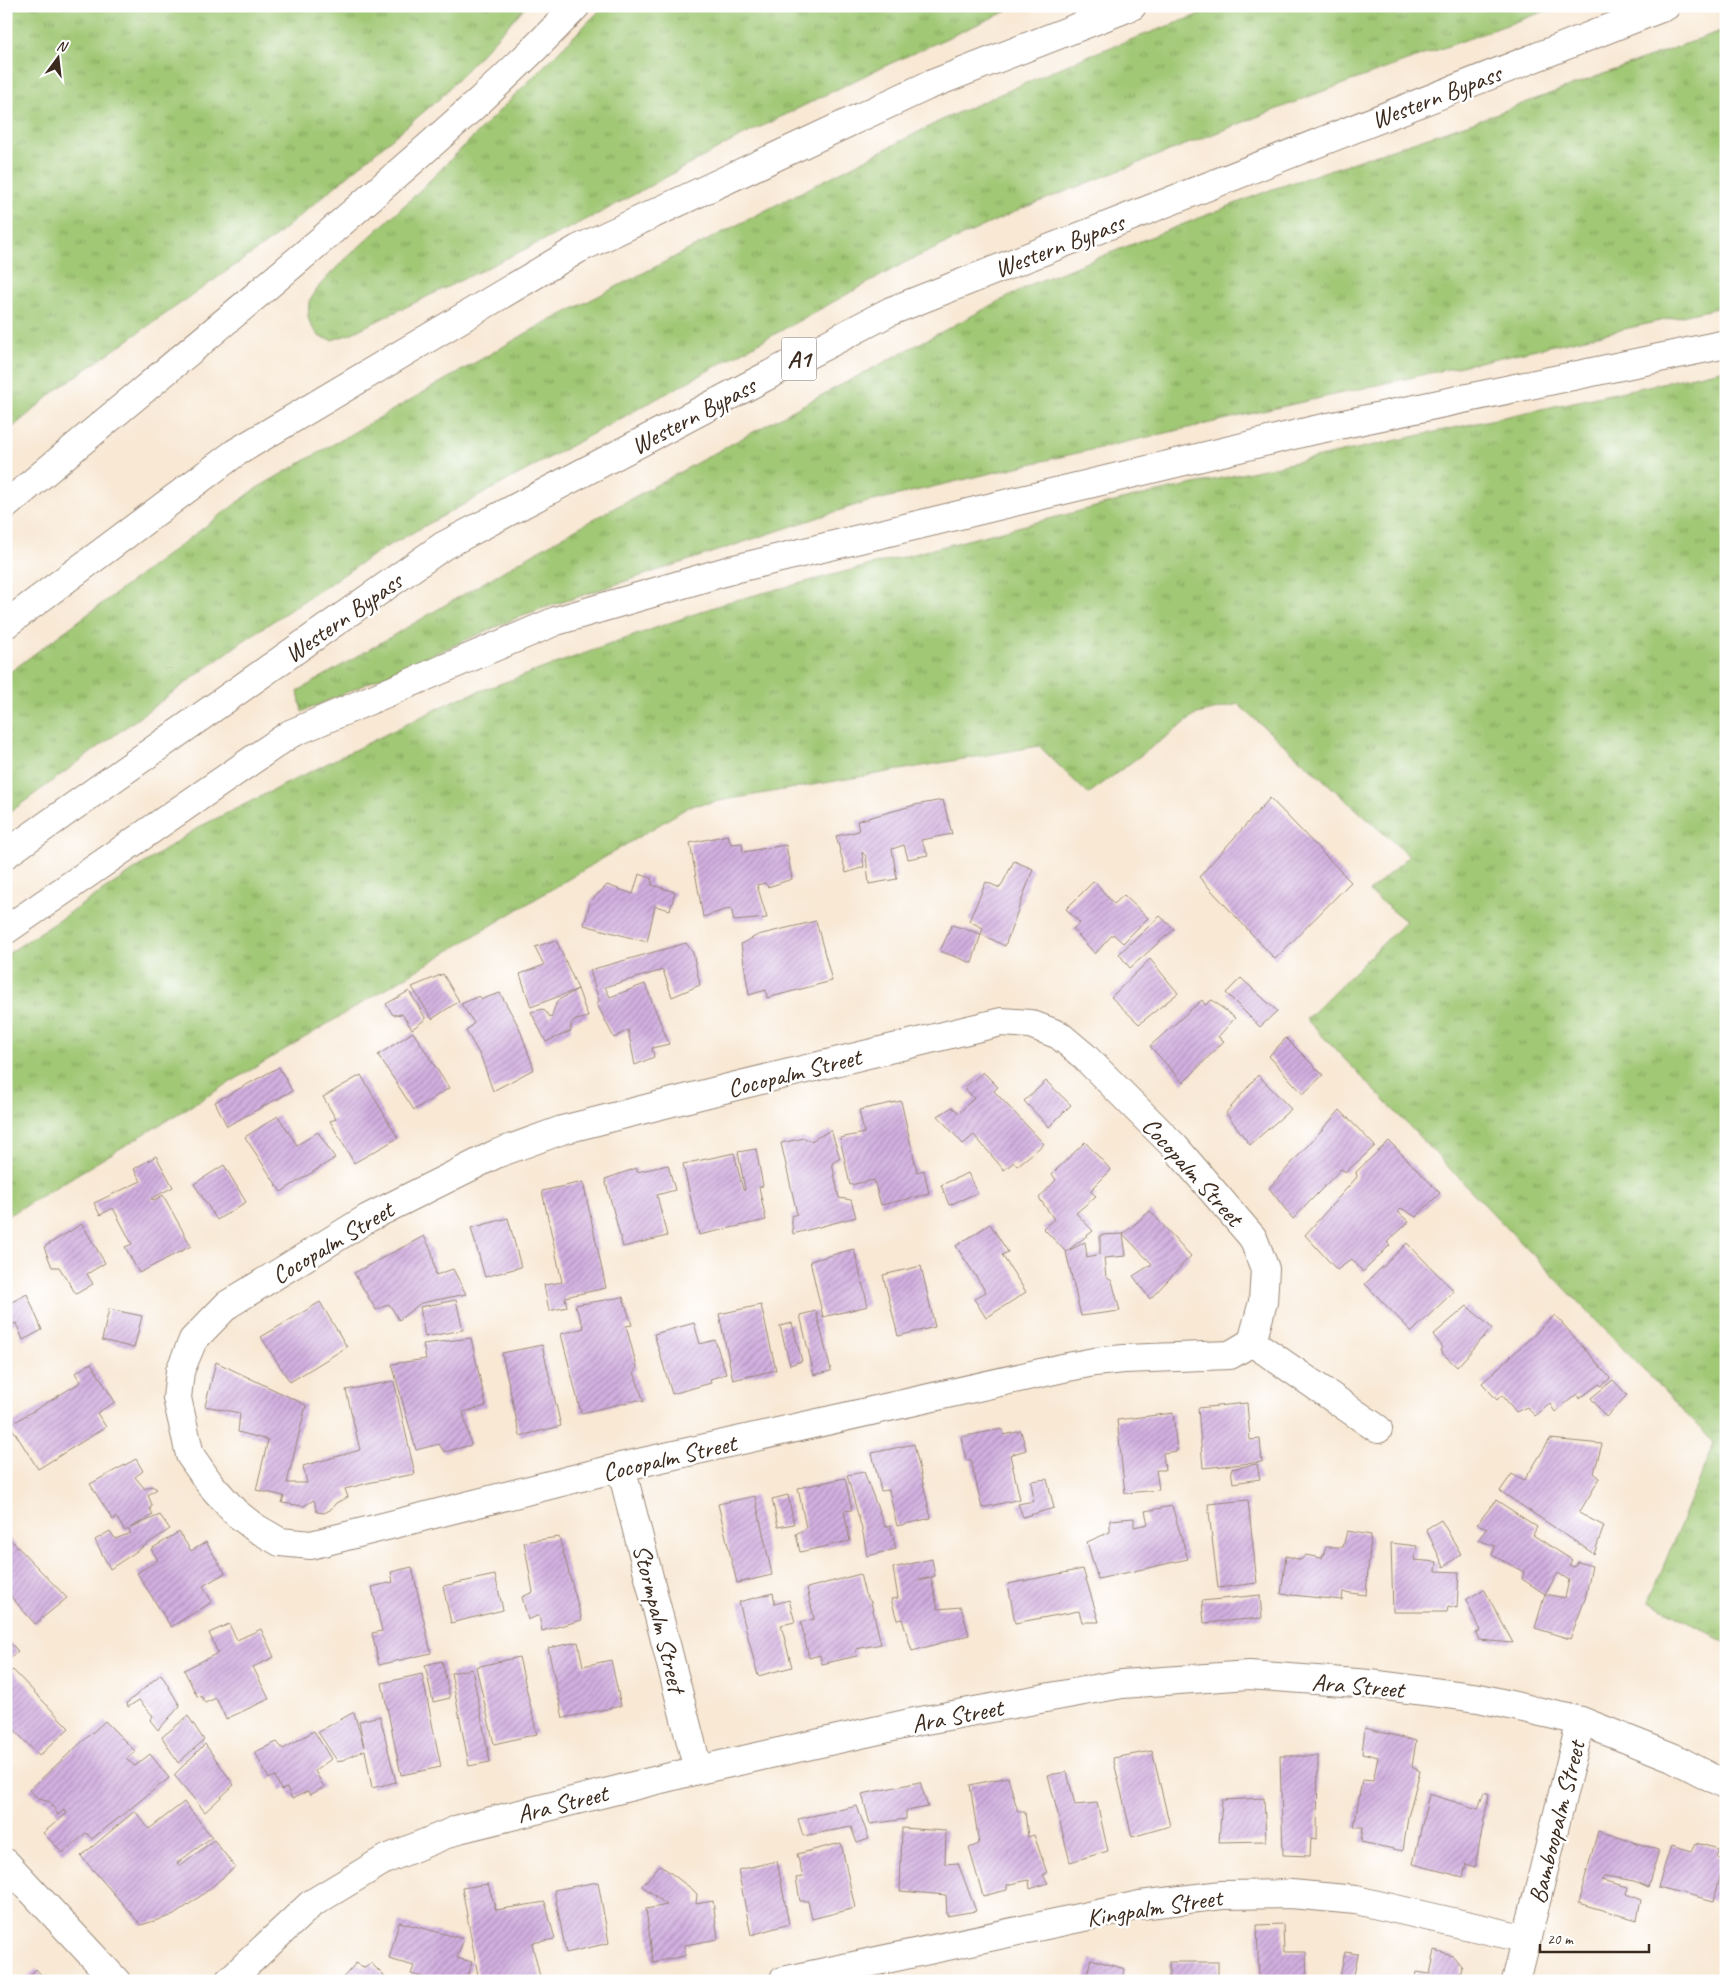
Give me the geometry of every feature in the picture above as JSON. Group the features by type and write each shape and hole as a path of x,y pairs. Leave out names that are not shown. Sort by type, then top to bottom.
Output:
{"main road":[{"path":"6,504 298,262 462,118 537,47 576,6"},
{"path":"6,624 235,454 578,249 927,86 1132,6"},
{"name":"Western Bypass","path":"6,854 443,546 891,311 1666,6"},
{"path":"6,930 290,734 556,621 734,569 1300,433 1726,344"},
{"name":"Cocopalm Street","path":"1001,1022 1030,1024 1059,1035 1084,1056 1175,1147 1253,1238 1265,1269 1263,1302 1252,1342 1230,1355 1124,1359 1063,1368 621,1467 310,1545 280,1542 254,1527 235,1512 210,1484 190,1455 176,1398 180,1372 193,1340 227,1306 368,1218 496,1154 562,1130 1001,1022"},
{"path":"1252,1342 1378,1429"},
{"name":"Stormpalm Street","path":"621,1467 698,1770"},
{"name":"Ara Street","path":"229,1981 311,1904 384,1860 459,1829 698,1770 915,1722 1122,1684 1249,1676 1370,1684 1469,1697 1580,1721 1672,1757 1726,1785"},
{"name":"Bamboopalm Street","path":"1516,1981 1580,1721"},
{"path":"6,1863 116,1981"},
{"name":"Kingpalm Street","path":"783,1981 1140,1905 1222,1895 1290,1894 1356,1900 1527,1939"}],"green space":[{"path":"6,6 526,6 439,99 270,241 59,388 6,433"},
{"path":"604,6 1018,6 876,70 736,139 602,212 350,334 332,340 320,337 308,318 309,302 320,285 409,201"},
{"path":"1222,6 1559,6 1321,92 1023,208 906,262 379,551 243,641 6,815 6,675 257,488 532,330 946,118 1087,56"},
{"path":"1726,29 1726,306 856,505 523,615 302,712 298,691 572,531 803,405 1034,283 1270,190 1476,121"},
{"path":"1726,369 1726,1643 1649,1601 1714,1443 1306,1019 1406,921 1369,892 1409,856 1238,704 1197,714 1088,794 1039,746 690,806 6,1217 6,955 199,827 455,700 728,602 1130,498"}],"building":[{"path":"1270,798 1351,882 1275,959 1199,877"},
{"path":"943,800 952,834 921,840 928,855 908,859 904,845 892,849 897,879 869,884 866,856 862,852 864,867 846,873 836,836 859,831 857,821 915,805"},
{"path":"728,835 731,844 742,843 743,852 786,845 792,879 768,887 765,883 757,885 767,918 734,921 731,908 703,917 690,843"},
{"path":"1014,861 1033,869 1005,946 981,934 983,928 969,921 986,882 1000,888"},
{"path":"639,874 651,878 652,885 675,892 670,910 655,906 647,942 584,925 590,902 607,885 633,894"},
{"path":"1094,881 1114,904 1124,895 1148,918 1123,943 1113,934 1095,954 1073,929 1080,923 1066,909"},
{"path":"1160,916 1174,929 1130,968 1119,954"},
{"path":"816,921 832,981 767,998 766,990 749,995 741,944 758,935"},
{"path":"952,925 981,934 972,963 940,951"},
{"path":"556,940 578,989 531,1007 520,974 544,965 535,947"},
{"path":"686,943 693,953 700,985 672,997 663,970 605,987 610,997 645,984 669,1044 652,1048 654,1057 635,1065 628,1030 614,1038 596,1002 599,1001 590,970"},
{"path":"1150,959 1178,993 1139,1024 1111,997"},
{"path":"443,974 459,1001 432,1019 412,987"},
{"path":"1241,978 1277,1011 1260,1027 1226,993"},
{"path":"578,989 588,1017 573,1021 571,1031 546,1042 531,1012 543,1009 551,1018 557,1001"},
{"path":"409,991 426,1019 412,1029 402,1014 393,1015 386,1004"},
{"path":"500,993 519,1027 534,1069 493,1091 481,1057 466,1031 474,1023 461,1004 479,996 482,999"},
{"path":"1202,1000 1205,1005 1212,1000 1235,1018 1218,1037 1224,1041 1183,1083 1150,1046"},
{"path":"413,1032 449,1088 414,1110 378,1055"},
{"path":"1286,1038 1323,1075 1303,1094 1269,1056"},
{"path":"279,1067 292,1091 227,1126 215,1102"},
{"path":"983,1072 998,1087 994,1091 1044,1144 1017,1166 1014,1162 1004,1170 974,1135 963,1144 938,1116 952,1107 959,1113 974,1098 964,1088"},
{"path":"361,1075 398,1138 354,1163 330,1121 336,1119 323,1097"},
{"path":"1258,1075 1291,1109 1250,1145 1226,1113"},
{"path":"1046,1081 1071,1105 1049,1127 1024,1101"},
{"path":"901,1101 917,1172 924,1170 929,1194 881,1205 874,1180 850,1185 840,1138 864,1133 859,1110"},
{"path":"1340,1110 1375,1146 1346,1172 1341,1169 1293,1219 1269,1188"},
{"path":"278,1116 297,1145 318,1132 335,1158 281,1192 245,1137"},
{"path":"831,1130 840,1158 832,1163 839,1198 851,1200 856,1217 793,1234 791,1216 797,1214 781,1143 804,1138 811,1141"},
{"path":"1389,1141 1440,1193 1416,1217 1401,1208 1398,1212 1409,1222 1387,1242 1390,1245 1363,1272 1352,1259 1337,1270 1305,1235 1357,1177 1356,1172"},
{"path":"1085,1142 1111,1170 1090,1191 1096,1196 1076,1213 1093,1231 1066,1252 1043,1228 1054,1219 1039,1198 1056,1180 1052,1174"},
{"path":"756,1149 763,1186 759,1187 766,1220 699,1235 683,1164 734,1153 743,1190 745,1190 738,1152"},
{"path":"156,1156 173,1187 151,1199 154,1200 163,1195 191,1246 139,1273 125,1247 132,1244 113,1208 100,1215 94,1203 141,1181 134,1169"},
{"path":"224,1165 246,1202 217,1220 194,1184"},
{"path":"668,1165 675,1190 657,1195 667,1236 623,1247 605,1179 637,1168 637,1172"},
{"path":"968,1173 977,1193 949,1205 941,1185"},
{"path":"583,1182 606,1288 565,1297 567,1307 549,1311 544,1285 562,1282 542,1191"},
{"path":"1150,1211 1191,1256 1150,1299 1133,1276 1152,1264 1123,1234"},
{"path":"508,1218 521,1267 485,1277 471,1228"},
{"path":"82,1224 105,1263 87,1274 93,1284 76,1294 59,1267 52,1267 44,1247"},
{"path":"990,1224 1008,1252 1002,1255 1026,1292 986,1318 974,1299 986,1292 956,1246"},
{"path":"1123,1234 1126,1256 1104,1258 1106,1277 1112,1281 1120,1311 1081,1316 1066,1252 1085,1242 1087,1257 1100,1254 1100,1235"},
{"path":"424,1236 432,1252 436,1275 453,1269 466,1294 421,1303 399,1320 389,1304 376,1310 354,1273"},
{"path":"1407,1243 1454,1291 1412,1332 1365,1284"},
{"path":"854,1249 868,1306 823,1317 810,1261"},
{"path":"921,1266 935,1327 898,1336 883,1275"},
{"path":"27,1294 42,1330 23,1340 16,1323 6,1327 6,1303 10,1311 8,1304"},
{"path":"623,1297 632,1325 626,1326 637,1367 634,1372 644,1402 638,1400 581,1413 561,1334 584,1328 575,1305"},
{"path":"456,1300 463,1330 425,1337 420,1307"},
{"path":"320,1302 347,1347 290,1382 261,1337"},
{"path":"761,1305 776,1370 733,1380 719,1314"},
{"path":"1467,1306 1492,1328 1457,1367 1440,1351 1442,1346 1433,1335"},
{"path":"109,1309 142,1316 134,1348 102,1340"},
{"path":"816,1311 831,1371 814,1375 800,1315"},
{"path":"1555,1315 1610,1378 1601,1386 1599,1384 1579,1399 1577,1394 1555,1412 1550,1404 1535,1416 1527,1407 1516,1412 1502,1395 1497,1400 1482,1383"},
{"path":"694,1323 700,1344 715,1340 726,1374 710,1379 711,1383 672,1394 654,1334"},
{"path":"792,1323 802,1361 790,1365 780,1326"},
{"path":"471,1338 486,1406 463,1412 471,1445 444,1452 439,1444 416,1450 392,1364 426,1359 423,1344"},
{"path":"542,1345 561,1426 520,1436 502,1353"},
{"path":"216,1362 306,1405 287,1483 307,1483 303,1466 360,1450 346,1390 394,1381 415,1474 345,1489 348,1497 336,1503 330,1510 324,1513 317,1512 314,1500 304,1506 282,1503 284,1496 256,1490 268,1440 238,1432 240,1413 205,1406"},
{"path":"91,1363 115,1402 97,1413 106,1427 38,1469 10,1425 81,1382 75,1373"},
{"path":"1613,1380 1627,1395 1606,1417 1591,1398"},
{"path":"1247,1403 1250,1440 1260,1439 1262,1462 1203,1468 1198,1408"},
{"path":"1173,1413 1177,1451 1163,1453 1165,1470 1156,1470 1159,1490 1125,1493 1117,1420"},
{"path":"1002,1429 1004,1435 1021,1431 1026,1450 1010,1455 1020,1499 982,1508 971,1460 966,1460 961,1437"},
{"path":"1550,1439 1602,1444 1594,1473 1600,1478 1579,1513 1604,1526 1594,1554 1500,1491 1512,1474 1524,1481"},
{"path":"914,1444 931,1518 897,1526 889,1490 881,1491 872,1453"},
{"path":"136,1459 143,1471 135,1477 145,1489 152,1486 157,1489 148,1495 153,1515 130,1528 160,1515 170,1529 110,1569 95,1540 110,1531 115,1539 131,1533 128,1529 125,1531 116,1517 113,1520 90,1484"},
{"path":"1257,1464 1260,1479 1233,1483 1231,1469"},
{"path":"864,1472 885,1527 890,1525 896,1549 867,1556 863,1533 847,1475"},
{"path":"845,1478 852,1510 844,1511 850,1541 800,1552 796,1534 806,1528 798,1488"},
{"path":"1047,1479 1054,1508 1023,1517 1018,1504 1034,1501 1031,1481"},
{"path":"788,1495 794,1524 778,1527 772,1499"},
{"path":"755,1496 772,1575 737,1583 718,1504"},
{"path":"1248,1500 1257,1583 1218,1588 1208,1504"},
{"path":"1496,1500 1537,1527 1533,1535 1572,1560 1569,1565 1574,1567 1578,1562 1592,1566 1585,1599 1570,1639 1535,1628 1545,1594 1522,1579 1524,1572 1492,1555 1495,1546 1478,1540 1487,1528 1477,1524","holes":["1558,1573 1569,1580 1565,1598 1545,1594"]},
{"path":"1172,1506 1188,1559 1098,1579 1087,1542 1110,1532 1110,1520 1134,1518 1134,1527 1148,1524 1145,1511"},
{"path":"1441,1520 1461,1554 1444,1567 1426,1529"},
{"path":"1347,1531 1371,1535 1366,1595 1343,1592 1342,1600 1281,1594 1286,1556 1301,1560 1305,1555 1322,1558 1326,1547 1343,1547"},
{"path":"179,1532 191,1551 206,1542 225,1573 203,1586 212,1602 171,1627 137,1573 158,1560 151,1549"},
{"path":"8,1537 67,1598 35,1624 6,1591 6,1539"},
{"path":"559,1537 582,1620 542,1631 539,1615 528,1620 522,1597 533,1592 524,1542"},
{"path":"1391,1543 1417,1546 1414,1560 1437,1562 1436,1571 1459,1572 1457,1608 1448,1606 1447,1612 1393,1612"},
{"path":"932,1559 935,1576 917,1581 931,1578 938,1609 961,1607 969,1635 912,1651 902,1619 897,1620 891,1599 898,1598 893,1568"},
{"path":"412,1567 431,1653 379,1665 372,1633 382,1631 372,1587 393,1582 391,1572"},
{"path":"1083,1569 1099,1622 1082,1622 1079,1611 1015,1623 1008,1584"},
{"path":"860,1574 865,1594 871,1602 881,1644 856,1649 857,1656 822,1664 820,1655 809,1658 801,1622 814,1619 807,1588"},
{"path":"495,1575 503,1610 451,1623 443,1586"},
{"path":"1484,1589 1513,1643 1479,1640 1476,1633 1480,1631 1466,1600"},
{"path":"773,1593 775,1604 789,1600 795,1622 781,1625 792,1667 758,1676 739,1602"},
{"path":"1260,1595 1262,1618 1204,1623 1202,1601"},
{"path":"229,1624 237,1640 261,1629 274,1657 253,1667 269,1699 226,1719 216,1698 205,1703 202,1697 197,1696 184,1670 218,1653 209,1633"},
{"path":"6,1638 18,1651 6,1661"},
{"path":"578,1642 583,1666 611,1660 621,1706 563,1718 548,1648"},
{"path":"519,1657 537,1734 494,1744 476,1667"},
{"path":"442,1661 450,1698 433,1702 425,1665"},
{"path":"472,1669 490,1762 469,1766 451,1673"},
{"path":"13,1670 69,1728 39,1756 6,1721 6,1676"},
{"path":"161,1674 180,1706 158,1730 150,1720 153,1716 139,1700 128,1707 127,1703"},
{"path":"422,1674 441,1767 401,1775 382,1683"},
{"path":"354,1712 364,1747 359,1721 380,1716 396,1782 372,1788 365,1750 338,1762 318,1732"},
{"path":"188,1716 204,1740 178,1763 162,1737"},
{"path":"105,1721 135,1751 126,1759 135,1766 150,1754 169,1778 92,1839 86,1833 63,1853 43,1833 67,1813 64,1810 58,1815 50,1802 39,1799 29,1790"},
{"path":"1365,1728 1416,1741 1412,1767 1420,1771 1408,1817 1403,1851 1361,1842 1363,1827 1354,1827 1362,1780 1373,1781 1378,1757 1362,1753"},
{"path":"314,1731 331,1759 315,1771 324,1787 310,1795 308,1791 292,1799 287,1788 281,1790 275,1776 269,1779 255,1752 277,1742 283,1749"},
{"path":"205,1744 234,1785 205,1812 174,1775"},
{"path":"1152,1751 1170,1826 1132,1837 1113,1758"},
{"path":"1280,1756 1318,1756 1317,1839 1311,1838 1310,1856 1283,1855"},
{"path":"1067,1772 1075,1805 1097,1803 1108,1851 1070,1862 1048,1775"},
{"path":"1008,1777 1018,1812 1025,1812 1028,1837 1034,1835 1047,1873 1043,1875 1048,1883 1030,1889 1029,1880 1007,1885 1007,1890 983,1896 969,1848 979,1844 970,1785"},
{"path":"920,1782 928,1807 906,1811 906,1819 870,1824 862,1794"},
{"path":"1484,1792 1489,1794 1475,1867 1466,1864 1463,1877 1413,1864 1429,1794 1478,1809"},
{"path":"1264,1798 1266,1841 1219,1842 1222,1800"},
{"path":"184,1802 212,1837 177,1863 181,1866 214,1840 235,1867 202,1895 174,1915 141,1925 81,1856 135,1811 149,1829"},
{"path":"857,1806 869,1839 857,1843 851,1827 803,1836 798,1819"},
{"path":"902,1828 946,1831 945,1864 958,1863 976,1911 947,1916 946,1895 900,1891"},
{"path":"1598,1831 1659,1850 1648,1887 1635,1881 1605,1876 1601,1880 1628,1887 1626,1894 1641,1900 1637,1920 1578,1903"},
{"path":"841,1843 855,1908 812,1919 808,1901 800,1901 796,1878 803,1877 797,1854"},
{"path":"1696,1843 1719,1849 1716,1857 1724,1860 1714,1901 1658,1887 1671,1845 1692,1851"},
{"path":"777,1861 789,1924 751,1935 738,1870"},
{"path":"660,1865 697,1894 696,1904 713,1901 718,1939 685,1945 685,1956 653,1962 646,1909 667,1905 642,1886"},
{"path":"598,1882 609,1943 566,1953 554,1890"},
{"path":"488,1884 496,1910 545,1902 555,1939 532,1943 541,1981 479,1981 462,1888"},
{"path":"399,1922 464,1939 457,1958 472,1962 467,1981 424,1981 425,1978 411,1974 414,1966 389,1959"},
{"path":"1283,1924 1284,1952 1306,1952 1307,1981 1259,1981 1257,1925"},
{"path":"1435,1951 1453,1956 1462,1967 1458,1981 1415,1981 1417,1972 1430,1974"},
{"path":"1345,1952 1358,1954 1353,1981 1339,1981"},
{"path":"1091,1959 1125,1969 1122,1981 1085,1981"},
{"path":"1169,1962 1218,1962 1218,1981 1169,1981"},
{"path":"356,1963 365,1968 371,1963 389,1981 340,1981"},
{"path":"36,1969 47,1981 24,1981"}]}
